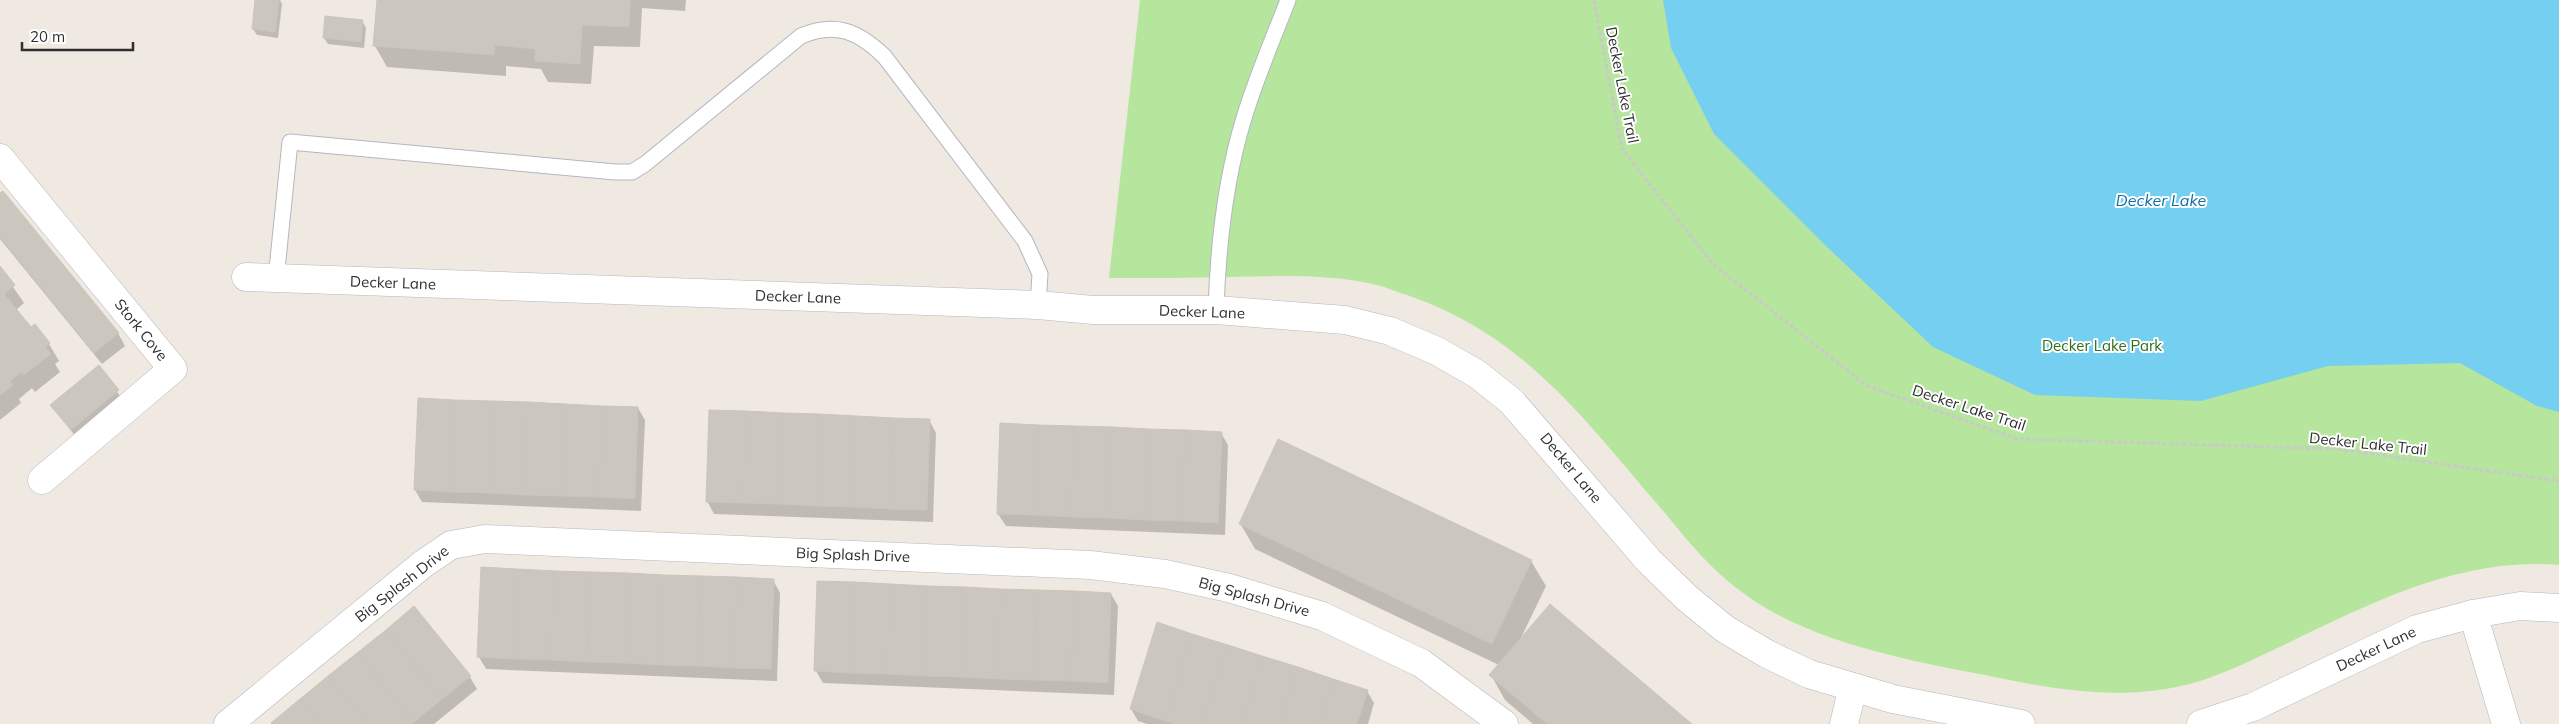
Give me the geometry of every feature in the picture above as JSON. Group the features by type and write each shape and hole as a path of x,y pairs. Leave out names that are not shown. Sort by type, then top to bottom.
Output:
{"street":[{"name":"Stork Cove","path":"0,158 173,369 42,480"},
{"name":"Decker Lane","path":"246,277 1038,305 1093,310 1216,310 1345,320 1381,329 1438,351 1477,374 1518,408 1650,561 1687,598 1725,629 1767,654 1809,674 1933,708 2021,724"},
{"name":"Big Splash Drive","path":"228,724 423,564 451,545 485,539 1090,565 1165,574 1229,588 1322,616 1421,663 1504,724"},
{"name":"Decker Lane","path":"2201,724 2253,707 2417,629 2473,614 2520,606 2559,608"},
{"path":"2473,614 2506,724"},
{"path":"1844,724 1853,687"}],"lane":[{"path":"1216,310 1218,256 1227,187 1244,118 1288,0"},
{"path":"276,279 290,142 632,172 645,164 801,36 816,30 835,29 853,32 870,43 884,56 1025,242 1040,274 1038,305"}],"path":[{"name":"Decker Lake Trail","path":"1594,0 1622,150 1713,264 1867,386 2018,439 2337,449 2559,481"}],"green space":[{"name":"Decker Lake Park","path":"1140,0 2559,0 2559,565 2523,564 2488,568 2420,585 2354,612 2218,674 2193,683 2141,692 2089,692 2037,685 1890,655 1847,643 1805,628 1785,619 1747,596 1718,573 1572,406 1515,353 1483,331 1447,311 1378,285 1334,278 1283,276 1109,278"}],"water":[{"name":"Decker Lake","path":"1663,0 2559,0 2559,412 2537,406 2460,363 2328,366 2201,401 2035,395 1933,347 1826,246 1714,134 1671,48"}],"building":[{"path":"255,0 279,0 275,32 252,29"},
{"path":"377,0 630,0 629,27 582,25 580,64 535,61 535,49 495,45 494,55 373,46"},
{"path":"325,16 363,20 361,42 323,38"},
{"path":"3,191 119,333 94,353 0,237 0,193"},
{"path":"0,266 15,285 4,294 31,327 35,324 50,343 45,347 51,354 24,375 22,372 10,381 13,385 0,395"},
{"path":"99,365 119,390 71,430 50,405"},
{"path":"418,398 454,400 451,492 414,490"},
{"path":"454,400 491,401 488,493 451,492"},
{"path":"491,401 528,402 525,495 488,493"},
{"path":"528,402 564,404 561,496 525,495"},
{"path":"564,404 602,406 599,497 561,496"},
{"path":"602,406 638,407 635,499 599,497"},
{"path":"709,410 746,411 743,503 706,502"},
{"path":"746,411 783,413 780,504 743,503"},
{"path":"783,413 819,414 816,506 780,504"},
{"path":"819,414 856,416 853,507 816,506"},
{"path":"856,416 893,418 890,509 853,507"},
{"path":"893,418 930,419 927,510 890,509"},
{"path":"1000,423 1038,425 1034,515 997,514"},
{"path":"1038,425 1074,426 1071,517 1034,515"},
{"path":"1074,426 1112,427 1108,518 1071,517"},
{"path":"1112,427 1148,429 1145,520 1108,518"},
{"path":"1148,429 1185,430 1182,521 1145,520"},
{"path":"1185,430 1222,432 1218,523 1182,521"},
{"path":"1278,439 1532,560 1492,644 1239,524"},
{"path":"481,567 517,569 514,659 477,657"},
{"path":"517,569 554,571 551,660 514,659"},
{"path":"554,571 591,572 587,662 551,660"},
{"path":"591,572 627,573 624,663 587,662"},
{"path":"627,573 664,575 661,665 624,663"},
{"path":"664,575 701,576 698,666 661,665"},
{"path":"701,576 737,577 734,668 698,666"},
{"path":"737,577 774,579 771,669 734,668"},
{"path":"817,581 854,582 851,673 814,671"},
{"path":"854,582 890,584 887,674 851,673"},
{"path":"890,584 928,586 924,676 887,674"},
{"path":"928,586 964,587 961,677 924,676"},
{"path":"964,587 1001,589 998,679 961,677"},
{"path":"1001,589 1037,590 1034,680 998,679"},
{"path":"1037,590 1074,591 1071,681 1034,680"},
{"path":"1074,591 1111,593 1108,683 1071,681"},
{"path":"1550,604 1692,724 1547,724 1489,675"},
{"path":"414,606 471,676 442,699 386,630"},
{"path":"1157,622 1192,634 1165,721 1130,709"},
{"path":"386,630 442,699 414,722 357,653"},
{"path":"1192,634 1228,645 1202,724 1175,724 1165,721"},
{"path":"1228,645 1262,656 1241,724 1202,724"},
{"path":"357,653 414,722 412,724 367,724 328,676"},
{"path":"1262,656 1298,667 1280,724 1241,724"},
{"path":"1298,667 1333,679 1319,724 1280,724"},
{"path":"328,676 367,724 320,724 300,699"},
{"path":"1333,679 1368,690 1357,724 1319,724"},
{"path":"300,699 320,724 271,723"}]}
